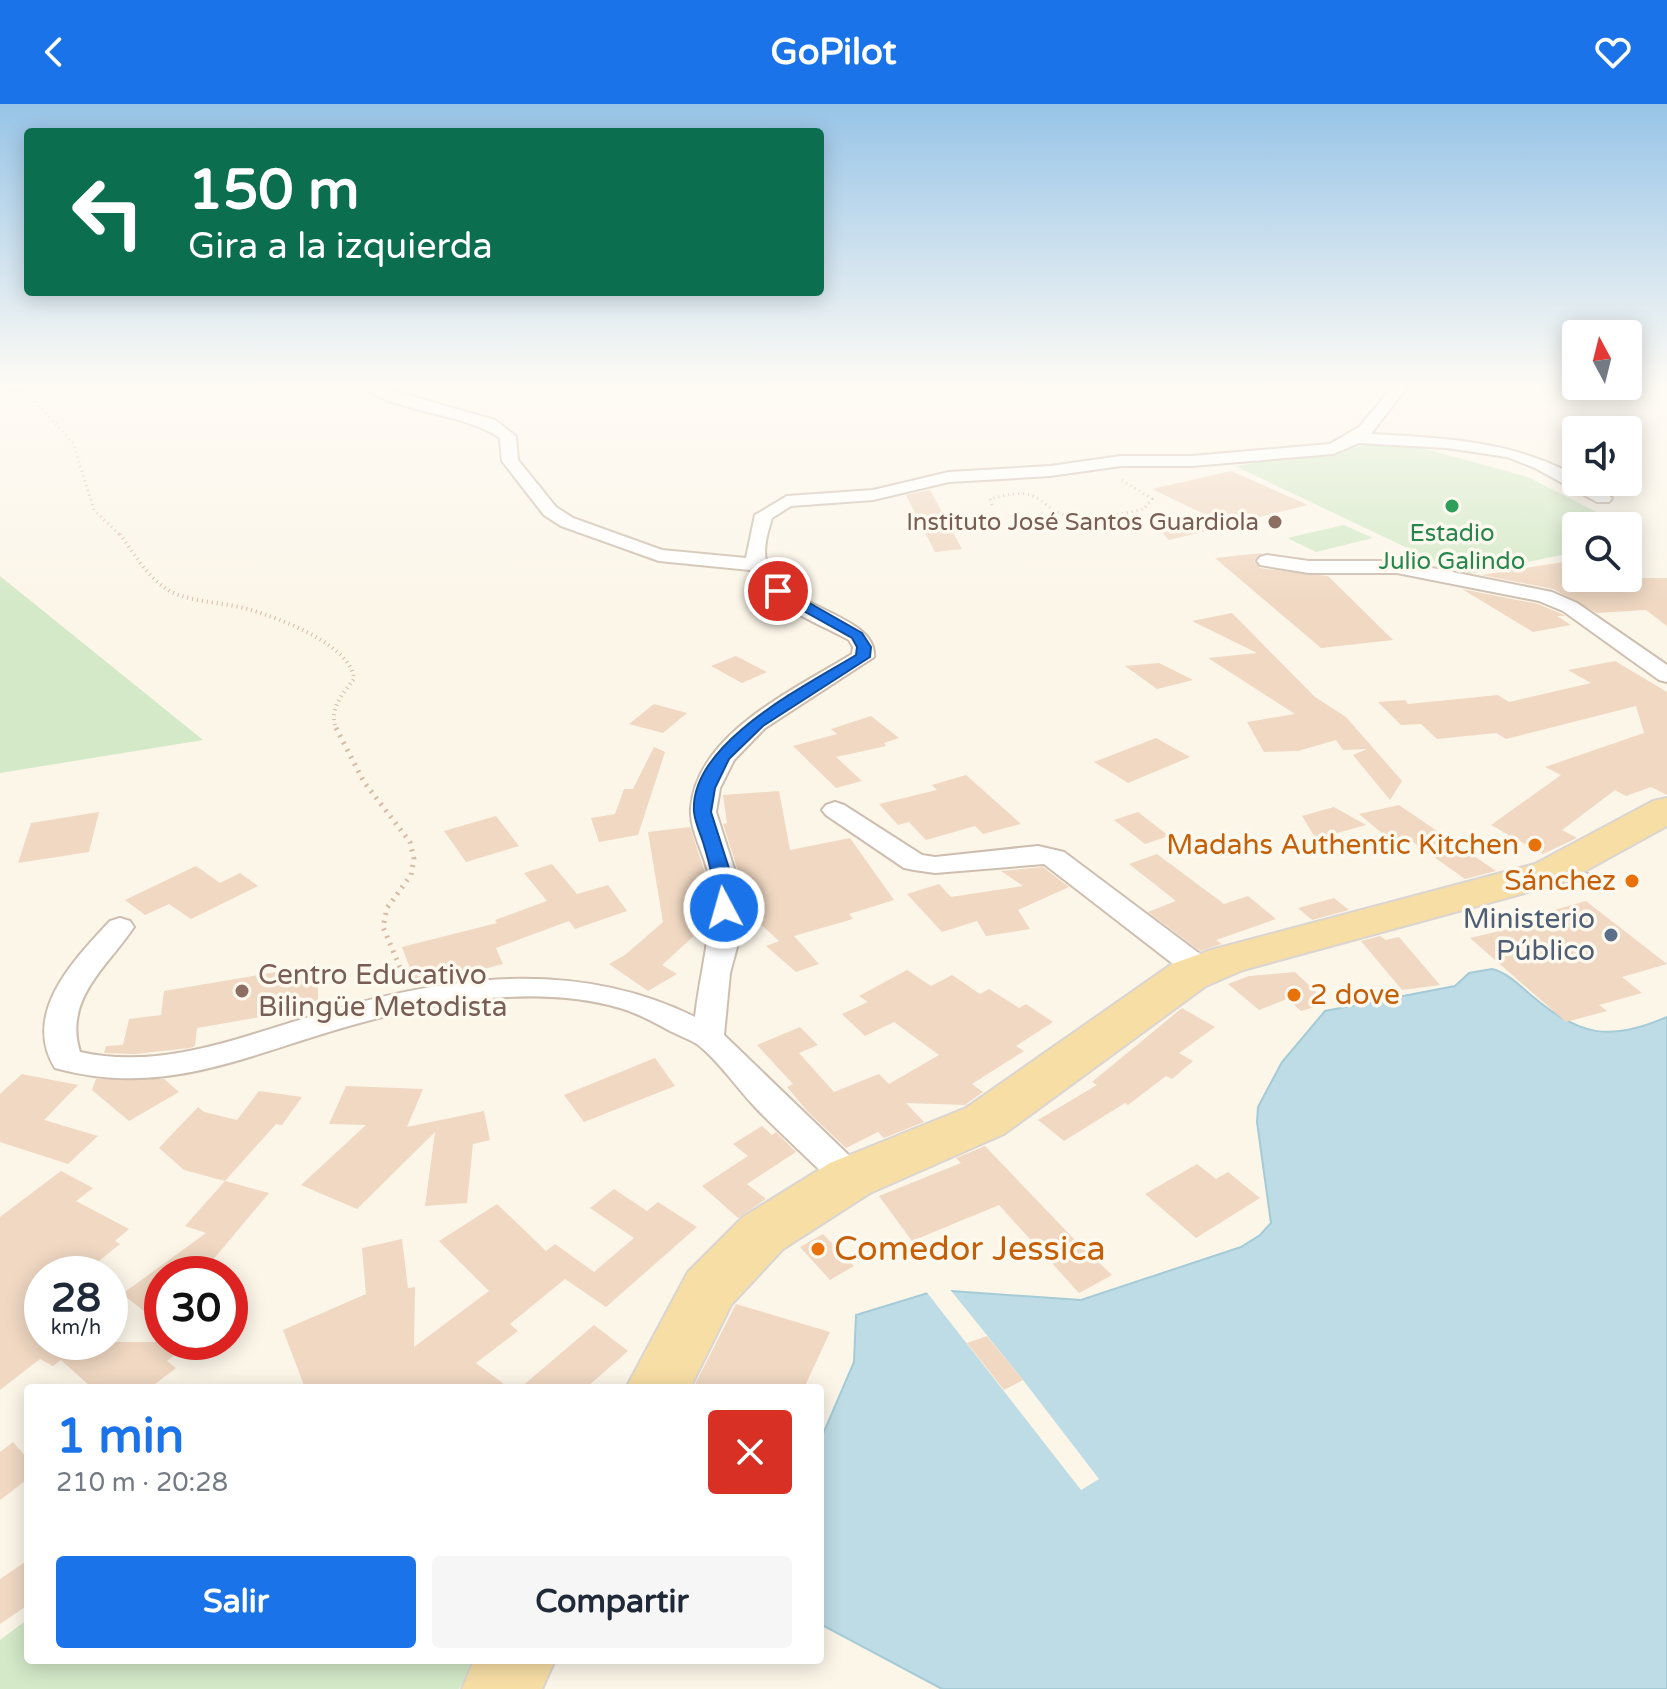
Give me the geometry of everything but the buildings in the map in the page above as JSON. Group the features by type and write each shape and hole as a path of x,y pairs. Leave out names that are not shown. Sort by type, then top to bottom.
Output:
{"main road":[{"path":"660,1384 709,1289 763,1233 850,1178 985,1121 1189,975 1296,940 1561,872 1667,810"},
{"path":"500,1689 515,1664"}],"street":[{"path":"510,457 522,478 550,511 567,522 659,555 757,565"},
{"path":"708,1037 715,973 725,936 724,881 703,812 707,788 723,757 757,723 863,657 864,647 857,636 778,591 761,575 757,565 758,534 764,515 787,501 873,495 949,477 1050,471 1101,463 1249,457"},
{"path":"1519,457 1603,498"},
{"path":"1267,561 1309,567 1397,567 1545,596 1570,607 1667,675"},
{"path":"835,810 914,862 935,865 1038,854 1054,858 1201,970"},
{"path":"120,927 67,994 60,1021 59,1045 66,1060 87,1068 111,1070 162,1066 242,1051 343,1017 414,1000 527,989 588,991 632,1001 708,1037 768,1100 850,1178"}],"path":[{"path":"77,457 94,510 115,528 153,579 177,595 251,610 293,625 343,655 353,668 354,679 337,702 333,723 364,782 410,842 414,859 411,875 387,908 383,927 414,1000"},
{"path":"992,505 990,499 1015,493 1033,496 1052,512 1073,517 1097,518 1144,509 1152,499 1114,476 1101,463"}],"green space":[{"name":"Estadio Julio Galindo","path":"1291,457 1455,457 1528,477 1597,512 1562,512 1562,555 1464,575 1235,466"},
{"path":"1344,525 1373,538 1316,552 1287,538"},
{"path":"0,576 203,740 0,773"},
{"path":"24,1622 24,1664 475,1664 459,1689 0,1689 0,1640"}],"water":[{"path":"1492,969 1498,971 1565,1020 1596,1031 1628,1030 1667,1017 1667,1689 942,1689 824,1626 824,1432 854,1362 856,1315 928,1293 951,1291 1081,1300 1241,1247 1260,1235 1271,1223 1257,1122 1258,1107 1282,1062 1325,1011 1455,986 1469,973"}],"pier":[{"path":"948,1287 1099,1479 1081,1490 925,1290"}],"place":[{"name":"Estadio Julio Galindo","path":"1452,506"},
{"name":"Instituto José Santos Guardiola","path":"1275,522"},
{"name":"Madahs Authentic Kitchen","path":"1535,845"},
{"name":"Sánchez","path":"1632,881"},
{"name":"Ministerio Público","path":"1611,935"},
{"name":"Centro Educativo Bilingüe Metodista","path":"242,991"},
{"name":"2 dove","path":"1294,995"},
{"name":"Comedor Jessica","path":"818,1249"}],"route":[{"path":"724,908 724,881 703,812 707,788 723,757 757,723 863,657 864,647 857,636 778,591"}]}
